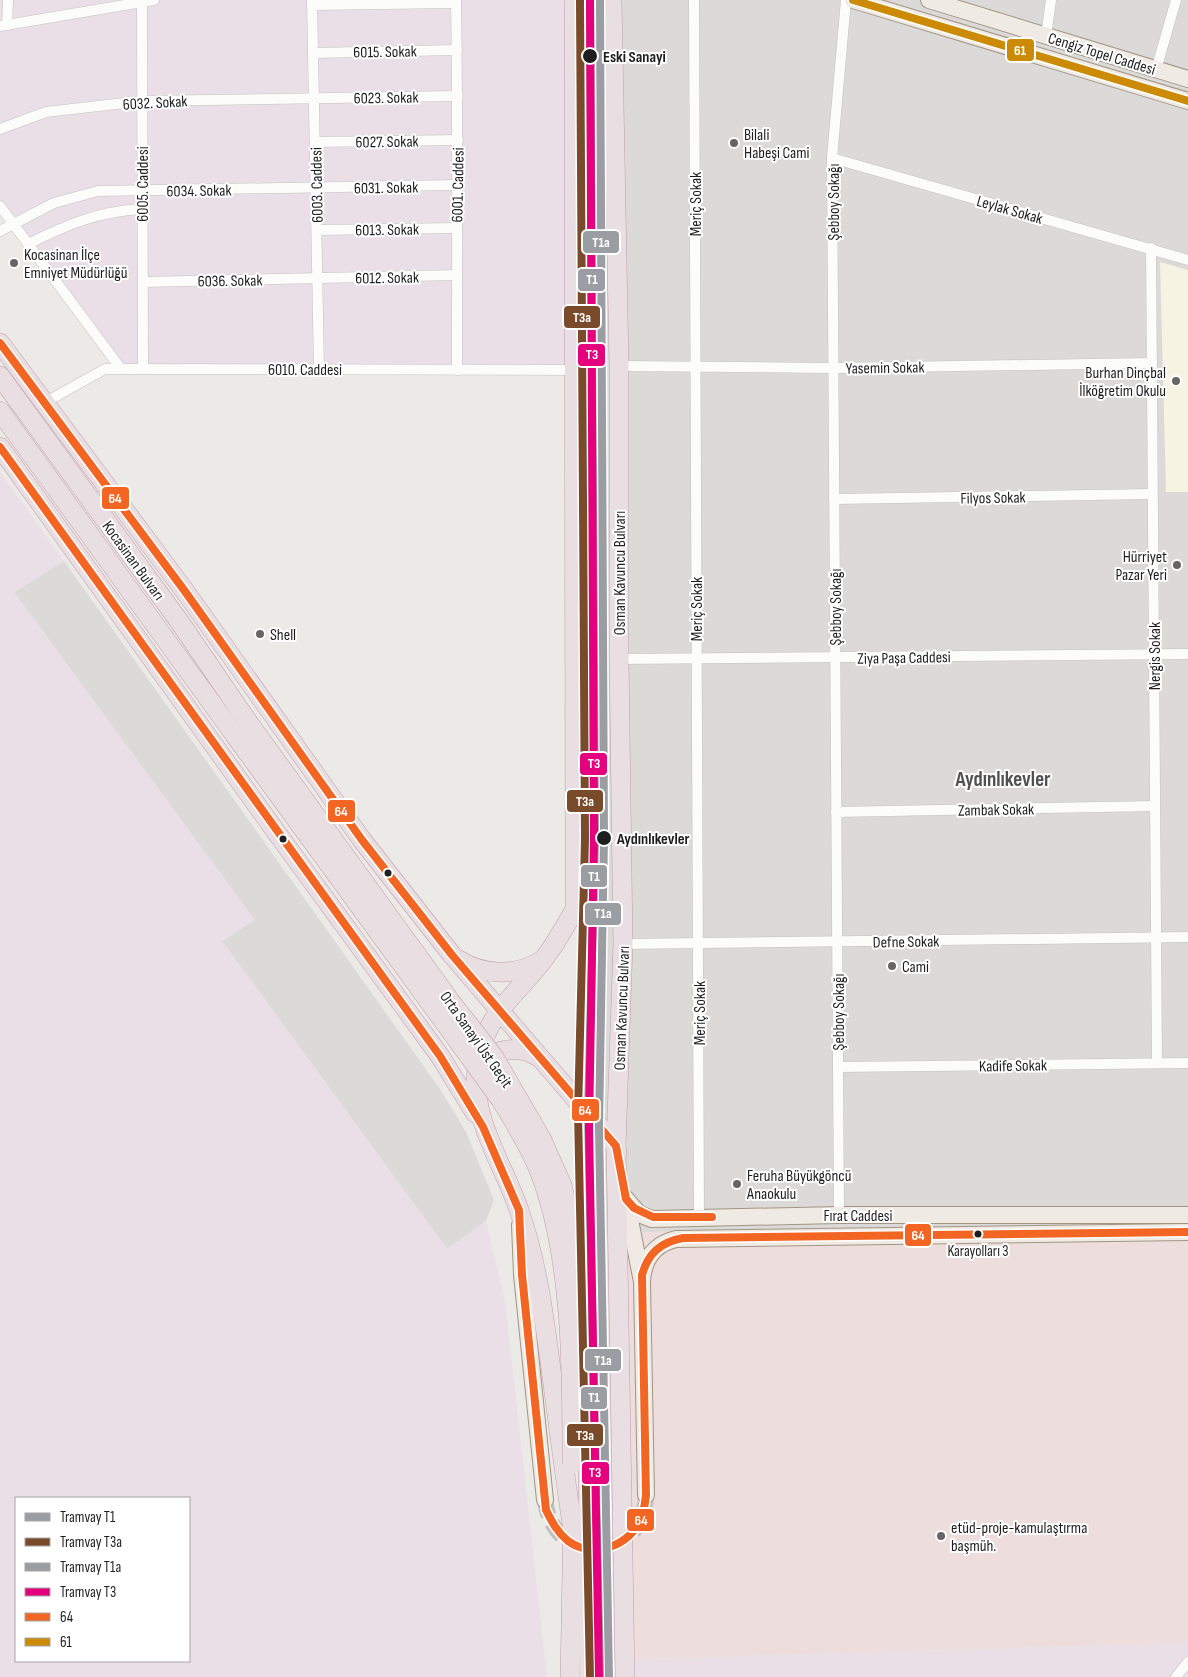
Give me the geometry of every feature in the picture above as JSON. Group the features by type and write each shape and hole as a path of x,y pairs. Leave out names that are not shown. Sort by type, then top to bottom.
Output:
{"highway":[{"path":"483,1127 476,1094 476,1071 483,1041 499,1010 545,959 575,909 574,0"},
{"name":"Osman Kavuncu Bulvarı","path":"612,0 619,366 619,660 623,944 616,1146"},
{"path":"0,343 234,658 362,840 452,955 616,1146 626,1199"},
{"name":"Kocasinan Bulvarı","path":"0,376 179,621 248,722"},
{"name":"Kocasinan Bulvarı","path":"0,411 234,734"},
{"path":"0,447 418,1025 440,1056 483,1127 519,1210 542,1301 573,1530"},
{"path":"126,513 179,621"},
{"path":"97,582 158,630"},
{"name":"Orta Sanayi Üst Geçit","path":"248,722 450,1002 494,1058 542,1140 562,1185 572,1228 588,1393 580,1464"},
{"name":"Orta Sanayi Üst Geçit","path":"234,734 501,1100 533,1156 549,1201 561,1259 580,1464"},
{"path":"452,955 472,967 494,972 526,968 545,959"},
{"path":"418,1025 433,1036 445,1038 465,1036 478,1025 483,1012 482,1000 475,982"},
{"path":"476,1071 488,1057 504,1050 522,1050 538,1057 544,1062"},
{"path":"616,1146 625,1677"},
{"path":"570,1677 573,1530 580,1464"},
{"path":"580,1464 589,1677"}],"main road":[{"name":"Cengiz Topel Caddesi","path":"853,0 1188,101"},
{"name":"Cengiz Topel Caddesi","path":"929,0 1188,79"},
{"name":"Fırat Caddesi","path":"626,1199 639,1214 652,1219 839,1215 1188,1215"},
{"path":"626,1199 642,1282 646,1495"},
{"path":"519,1210 522,1275 545,1500"},
{"name":"Fırat Caddesi","path":"642,1282 644,1267 651,1254 662,1244 676,1239 1188,1232"}],"street":[{"path":"8,0 3,26 154,0"},
{"name":"Meriç Sokak","path":"694,0 699,1217"},
{"name":"Şebboy Sokağı","path":"839,1215 832,158 846,0"},
{"path":"1046,36 1051,0"},
{"path":"1156,70 1176,0"},
{"name":"6005. Caddesi","path":"141,1 143,369"},
{"path":"312,3 456,1"},
{"name":"6001. Caddesi","path":"456,1 458,96 456,185 457,370"},
{"name":"6003. Caddesi","path":"312,3 319,370"},
{"name":"6015. Sokak","path":"313,53 457,50"},
{"name":"6023. Sokak","path":"314,98 458,96"},
{"name":"6032. Sokak","path":"0,129 46,112 142,101 314,98"},
{"name":"6027. Sokak","path":"315,142 458,140"},
{"name":"Leylak Sokak","path":"832,158 1188,260"},
{"name":"6031. Sokak","path":"316,188 456,185"},
{"name":"6034. Sokak","path":"0,231 12,222 54,203 83,194 113,190 316,188"},
{"path":"0,206 121,369"},
{"path":"28,244 87,217 107,212 142,210"},
{"name":"6013. Sokak","path":"316,230 457,228"},
{"name":"Nergis Sokak","path":"1151,248 1156,1063"},
{"name":"6012. Sokak","path":"317,278 457,275"},
{"name":"6036. Sokak","path":"143,282 317,278"},
{"name":"Yasemin Sokak","path":"619,366 834,368 1152,363"},
{"name":"6010. Caddesi","path":"44,403 105,369 575,370"},
{"name":"Filyos Sokak","path":"834,499 1152,494"},
{"name":"Ziya Paşa Caddesi","path":"619,660 1188,654"},
{"name":"Zambak Sokak","path":"836,812 1155,806"},
{"name":"Defne Sokak","path":"623,944 1188,937"},
{"name":"Kadife Sokak","path":"838,1067 1188,1063"},
{"path":"1176,1677 1188,1662"}],"shaded area":[{"name":"Eski Sanayi","path":"0,0 596,0 598,371 119,369 0,207"},
{"path":"596,0 1188,0 1188,1223 597,1233 595,1077 598,371"},
{"name":"Burhan Dinçbal İlköğretim Okulu","path":"1160,262 1188,270 1188,492 1166,492"},
{"path":"0,472 64,561 14,592 255,920 222,941 447,1249 486,1221 505,1301 547,1677 0,1677"},
{"path":"64,561 440,1089 466,1132 494,1200 486,1221 447,1249 222,941 254,920 14,592"},
{"path":"1188,1223 1188,1643 609,1660 597,1233"},
{"path":"1188,1643 1188,1677 609,1677 609,1660"}],"tunnel":[{"path":"545,1500 552,1522 564,1538 580,1546 598,1549 615,1545 630,1534 641,1518 646,1495"}],"tram line":[{"name":"T3a","path":"580,0 585,839 578,1113 590,1677"},
{"name":"T1","path":"590,0 595,839 588,1113 600,1677"},
{"name":"T3","path":"590,0 594,838 589,1127 599,1677"},
{"name":"T1a","path":"600,0 604,838 599,1127 609,1677"}],"transit line":[{"name":"61","path":"853,0 1188,101"},
{"name":"64","path":"0,343 184,590 362,840 452,955 616,1146 626,1199 634,1208 653,1217 712,1217"},
{"name":"64","path":"0,447 440,1056 483,1127 519,1210 522,1275 546,1510 553,1523 568,1541 578,1547 589,1549 610,1547 629,1536 642,1518 646,1495 642,1275 648,1260 656,1250 668,1242 683,1238 1188,1232"}],"place":[{"name":"Eski Sanayi","path":"590,56"},
{"name":"Bilali Habeşi Cami","path":"734,143"},
{"name":"Kocasinan İlçe Emniyet Müdürlüğü","path":"14,263"},
{"name":"Burhan Dinçbal İlköğretim Okulu","path":"1176,381"},
{"name":"Hürriyet Pazar Yeri","path":"1177,565"},
{"name":"Shell","path":"260,634"},
{"name":"Aydınlıkevler","path":"604,838"},
{"name":"Cami","path":"892,966"},
{"name":"Feruha Büyükgöncü Anaokulu","path":"737,1184"},
{"name":"Karayolları 3","path":"978,1234"},
{"name":"etüd-proje-kamulaştırma başmüh.","path":"941,1536"}],"district":[{"name":"Aydınlıkevler","path":"1003,779"}]}
